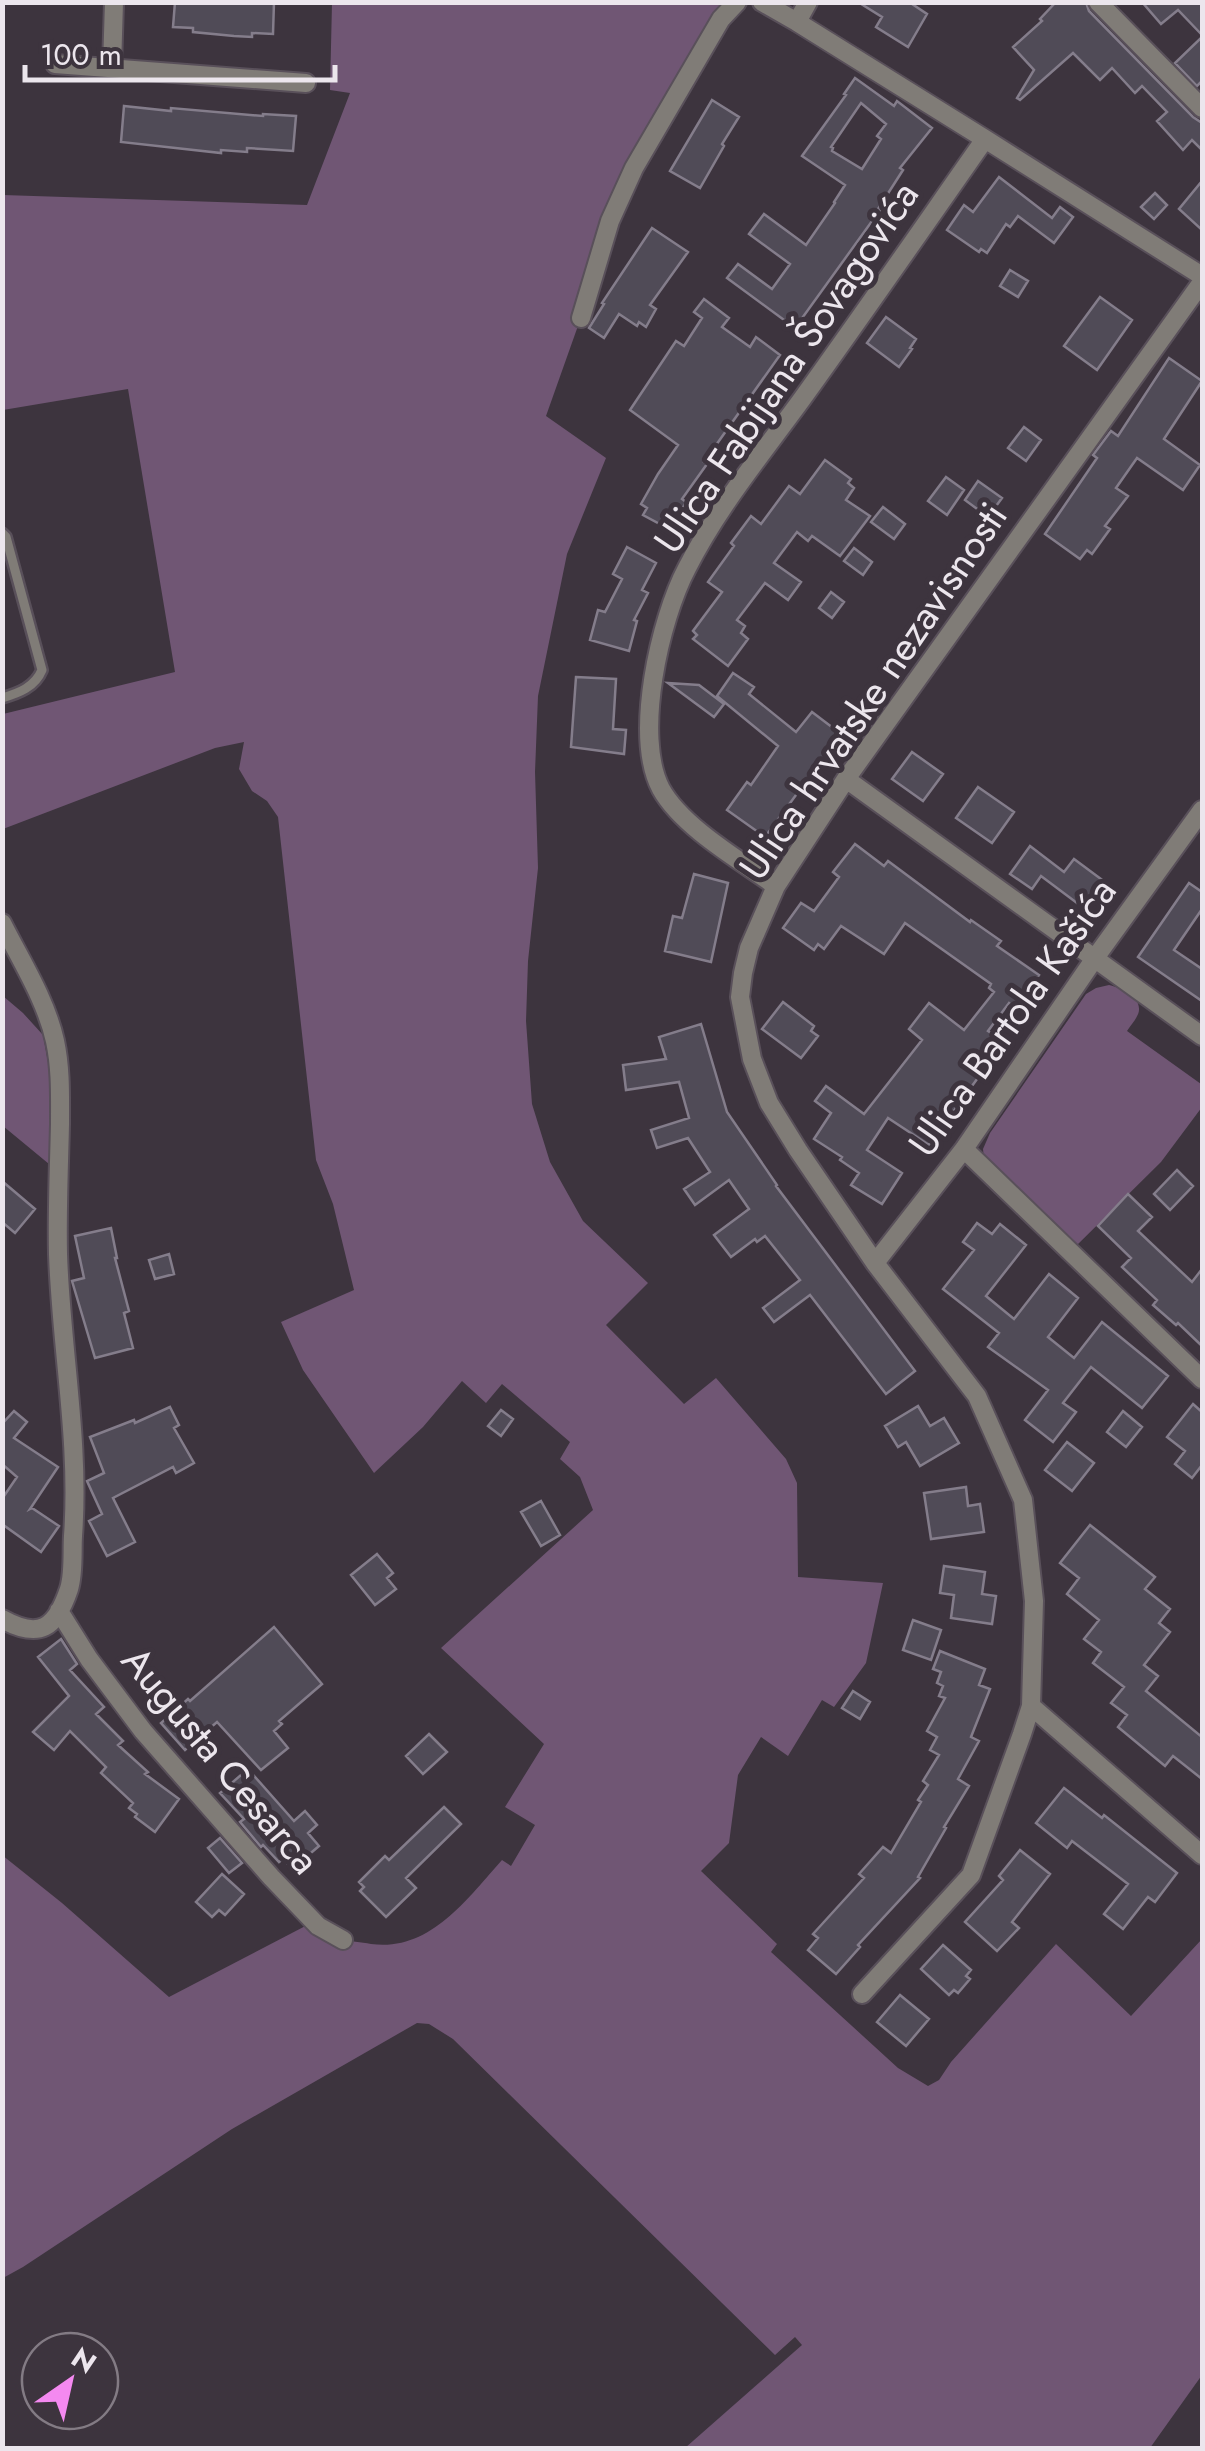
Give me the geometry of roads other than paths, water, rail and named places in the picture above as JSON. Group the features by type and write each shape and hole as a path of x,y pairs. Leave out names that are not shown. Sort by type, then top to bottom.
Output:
{"street":[{"path":"112,67 114,2"},
{"path":"581,318 610,222 634,168 721,19 737,2"},
{"path":"762,2 1202,279"},
{"path":"797,22 808,2"},
{"path":"1098,2 1202,108"},
{"path":"54,64 306,83"},
{"name":"Ulica Fabijana Šovagovića","path":"776,886 702,834 661,789 652,759 648,716 664,628 685,571 734,490 985,139"},
{"name":"Ulica hrvatske nezavisnosti","path":"862,1994 971,1875 1031,1706 1034,1601 1023,1500 976,1396 875,1263 769,1102 752,1060 740,997 743,974 749,948 776,886 846,779 1202,279"},
{"path":"846,779 1202,1036"},
{"name":"Ulica Bartola Kašića","path":"875,1263 964,1149 1202,810"},
{"path":"2,923 46,1014 61,1074 60,1322 76,1492 70,1586 59,1611 38,1630 25,1630 2,1619"},
{"path":"964,1149 1202,1379"},
{"name":"Augusta Cesarca","path":"59,1611 89,1659 164,1756 318,1926 344,1940"},
{"path":"1031,1706 1202,1855"}],"lane":[{"path":"2,533 42,670 22,691 2,698"}]}
